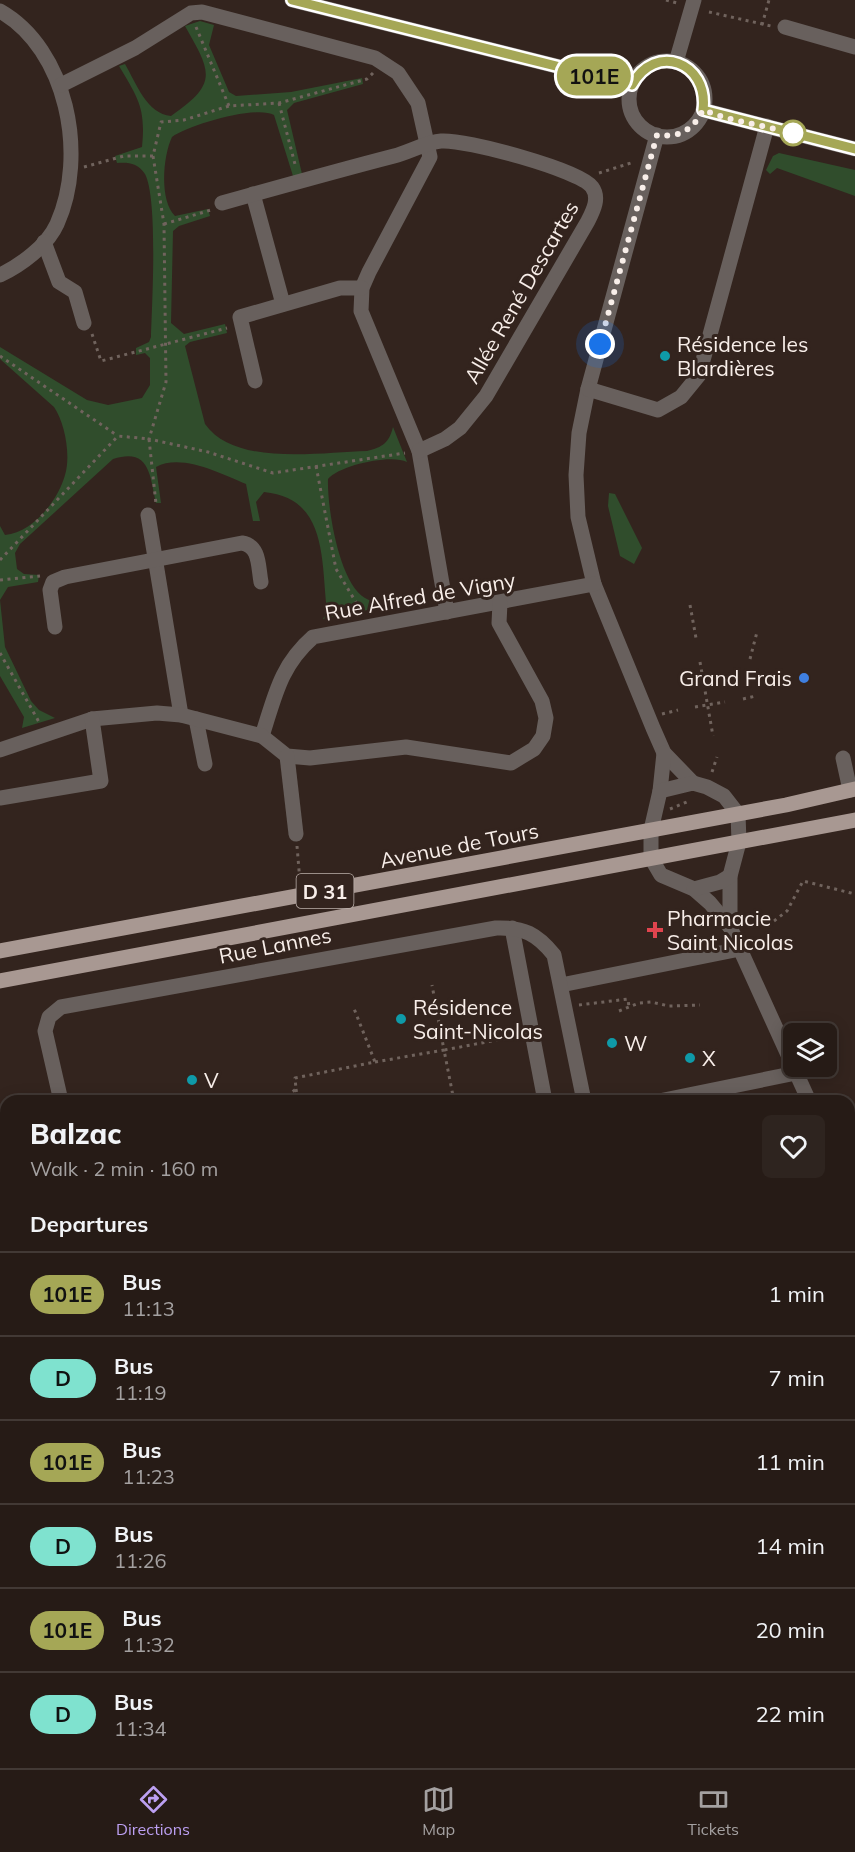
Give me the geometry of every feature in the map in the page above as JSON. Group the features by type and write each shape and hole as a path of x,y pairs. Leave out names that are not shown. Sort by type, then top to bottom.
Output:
{"main road":[{"name":"Avenue de Tours","path":"0,951 738,814 852,789"},
{"path":"0,981 855,820"}],"street":[{"path":"292,0 632,85"},
{"path":"676,62 686,2"},
{"path":"0,11 28,32 52,64 61,85 70,139 69,171 63,207 56,226 44,242 17,267 0,276"},
{"path":"61,85 135,48 190,13 202,12 375,57 398,73 418,104 430,158 362,288 361,311 419,451 447,612"},
{"path":"785,27 855,47"},
{"path":"676,62 696,75 704,98 703,110 690,129 680,134 657,135 645,130 633,116 629,97 632,85 645,68 655,63 676,62"},
{"path":"703,110 855,149"},
{"path":"588,389 658,410 681,397 699,375 767,126"},
{"path":"657,135 588,389 579,433 576,475 578,517 594,584 664,753 694,791"},
{"name":"Allée René Descartes","path":"222,203 429,146 440,141 462,143 567,171 584,178 596,195 593,210 515,350 486,396 460,428 438,443 419,451"},
{"path":"253,194 283,304"},
{"path":"44,242 59,282 75,292 84,323"},
{"path":"255,381 240,317 340,288 362,288"},
{"path":"148,515 153,560 180,715"},
{"path":"55,627 50,590 53,582 153,560 242,543 251,544 255,549 261,582"},
{"name":"Rue Alfred de Vigny","path":"262,736 284,671 296,652 314,637 594,584"},
{"path":"0,750 93,719 157,713 180,715 262,736 287,756 310,758 406,747 511,763 534,749 543,736 546,718 542,701 499,623 500,603"},
{"path":"0,798 101,781 93,719"},
{"path":"196,719 205,764"},
{"path":"664,753 660,791 651,830 651,858 662,874 694,890 710,903 730,927 783,1044"},
{"path":"287,756 296,834"},
{"path":"843,758 852,789"},
{"path":"660,791 694,791 724,796 738,814 739,842 730,876 730,927"},
{"path":"694,890 720,882 730,876"},
{"path":"512,928 544,1095"},
{"name":"Rue Lannes","path":"60,1095 45,1031 49,1017 61,1007 333,956 512,928 539,937 554,955 583,1095"},
{"path":"561,985 740,949"},
{"path":"688,1095 783,1076"},
{"path":"798,1077 806,1095"}],"path":[{"path":"666,0 686,2"},
{"path":"762,25 769,0"},
{"path":"709,12 762,25 785,27"},
{"path":"190,13 229,106"},
{"path":"279,103 299,180"},
{"path":"69,171 124,156 153,156"},
{"path":"584,178 634,162"},
{"path":"164,224 209,212 222,203"},
{"path":"84,323 94,337 101,361 241,325"},
{"path":"0,356 118,436 149,439 208,452 273,473 419,451"},
{"path":"0,560 118,436"},
{"path":"148,515 158,502 149,439"},
{"path":"316,466 336,569 370,625"},
{"path":"0,580 42,576 53,582"},
{"path":"690,605 696,638"},
{"path":"750,659 757,632"},
{"path":"0,653 46,734"},
{"path":"700,662 713,736"},
{"path":"743,699 756,696"},
{"path":"695,707 725,702"},
{"path":"668,712 678,710"},
{"path":"711,775 717,757"},
{"path":"666,811 694,791"},
{"path":"296,834 301,896"},
{"path":"774,921 787,911 803,881 855,894"},
{"path":"432,985 453,1095"},
{"path":"565,1007 628,999 629,1007"},
{"path":"619,1011 651,1002 669,1006 700,1005"},
{"path":"353,1006 375,1062"},
{"path":"297,1095 295,1078 533,1034"},
{"path":"288,1095 296,1089"}],"green space":[{"path":"200,21 214,25 209,45 229,92 236,96 291,92 362,78 363,84 294,103 287,110 302,174 293,176 274,115 253,113 238,114 207,122 172,137 166,155 164,178 167,200 175,216 208,209 210,216 179,226 173,231 171,323 184,334 225,324 227,333 190,342 185,346 205,424 219,438 236,446 257,452 280,454 367,451 384,444 393,427 407,462 390,459 366,462 343,469 328,479 332,525 348,577 356,590 365,598 387,606 323,619 327,611 317,535 310,519 300,506 285,497 264,492 256,502 260,521 253,521 246,484 201,467 178,462 156,467 161,503 156,503 146,466 134,457 125,456 113,459 20,544 15,553 17,569 24,574 39,575 38,582 8,587 0,600 0,526 5,535 15,533 34,522 50,505 62,485 67,467 67,449 64,431 54,407 0,359 0,347 87,400 108,405 142,398 150,385 150,358 145,353 136,355 136,348 149,342 151,337 152,205 145,174 132,164 117,163 115,156 142,147 143,134 139,104 119,66 125,64 143,96 155,110 171,116 197,94 206,76 201,55 185,26"},
{"path":"779,153 855,170 855,196 777,168 770,174 766,170 773,156"},
{"path":"609,493 615,494 642,548 634,564 620,556 608,506"},
{"path":"0,600 5,647 31,701 39,710 55,718 22,728 24,717 0,676"}],"bus line":[{"name":"101E","path":"292,0 632,85 637,75 645,68 655,63 676,62 687,67 696,75 702,86 703,110 726,118 767,126 855,149"}],"place":[{"name":"Résidence les Blardières","path":"665,356"},
{"name":"Grand Frais","path":"804,678"},
{"name":"Pharmacie Saint Nicolas","path":"655,930"},
{"name":"Résidence Saint-Nicolas","path":"401,1019"},
{"name":"W","path":"612,1043"},
{"name":"X","path":"690,1058"},
{"name":"V","path":"192,1080"}],"route":[{"path":"600,344 657,135 668,137 690,129 703,110 726,118 793,133"}]}
